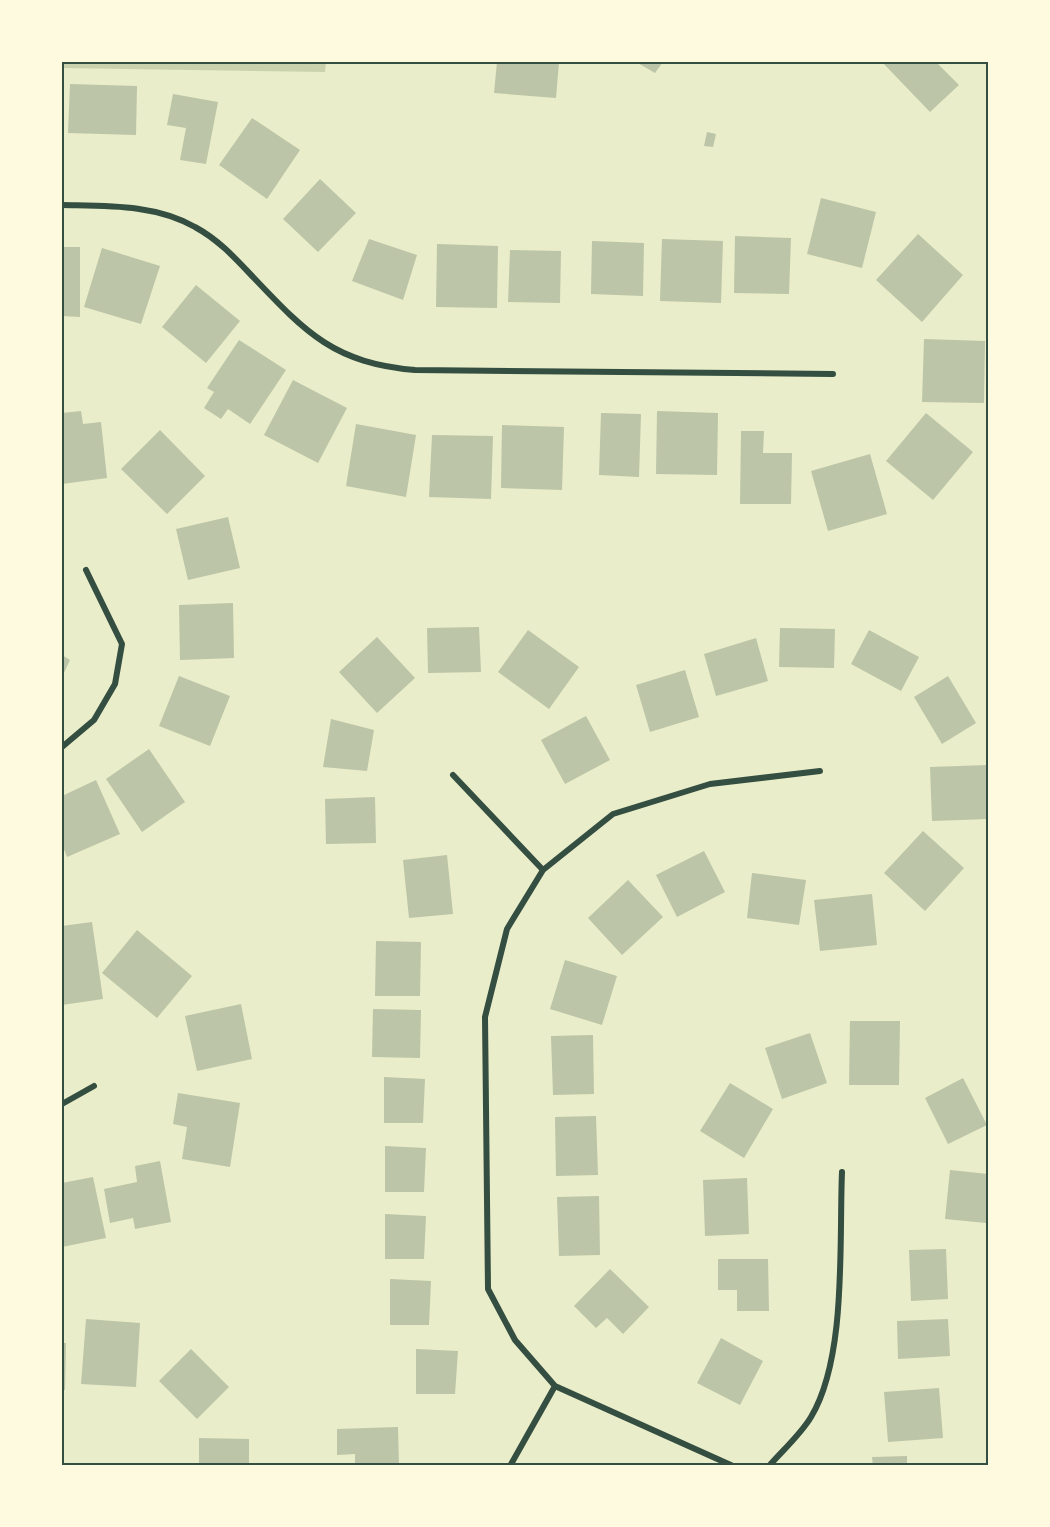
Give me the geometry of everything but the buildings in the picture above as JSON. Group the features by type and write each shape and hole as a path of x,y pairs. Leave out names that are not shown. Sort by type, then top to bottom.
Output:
{"street":[{"path":"62,205 120,206 165,214 195,227 223,246 291,318 316,339 348,357 385,367 415,370 833,374"},
{"path":"62,747 94,720 115,684 122,644 86,570"},
{"path":"733,1466 555,1386 515,1340 488,1289 485,1017 507,928 543,870 613,814 710,784 820,771"},
{"path":"453,775 543,870"},
{"path":"62,1104 94,1086"},
{"path":"769,1466 811,1417 829,1376 836,1332 842,1172"},
{"path":"510,1466 555,1386"}],"green space":[{"path":"62,62 326,62 325,72 62,68"}]}
